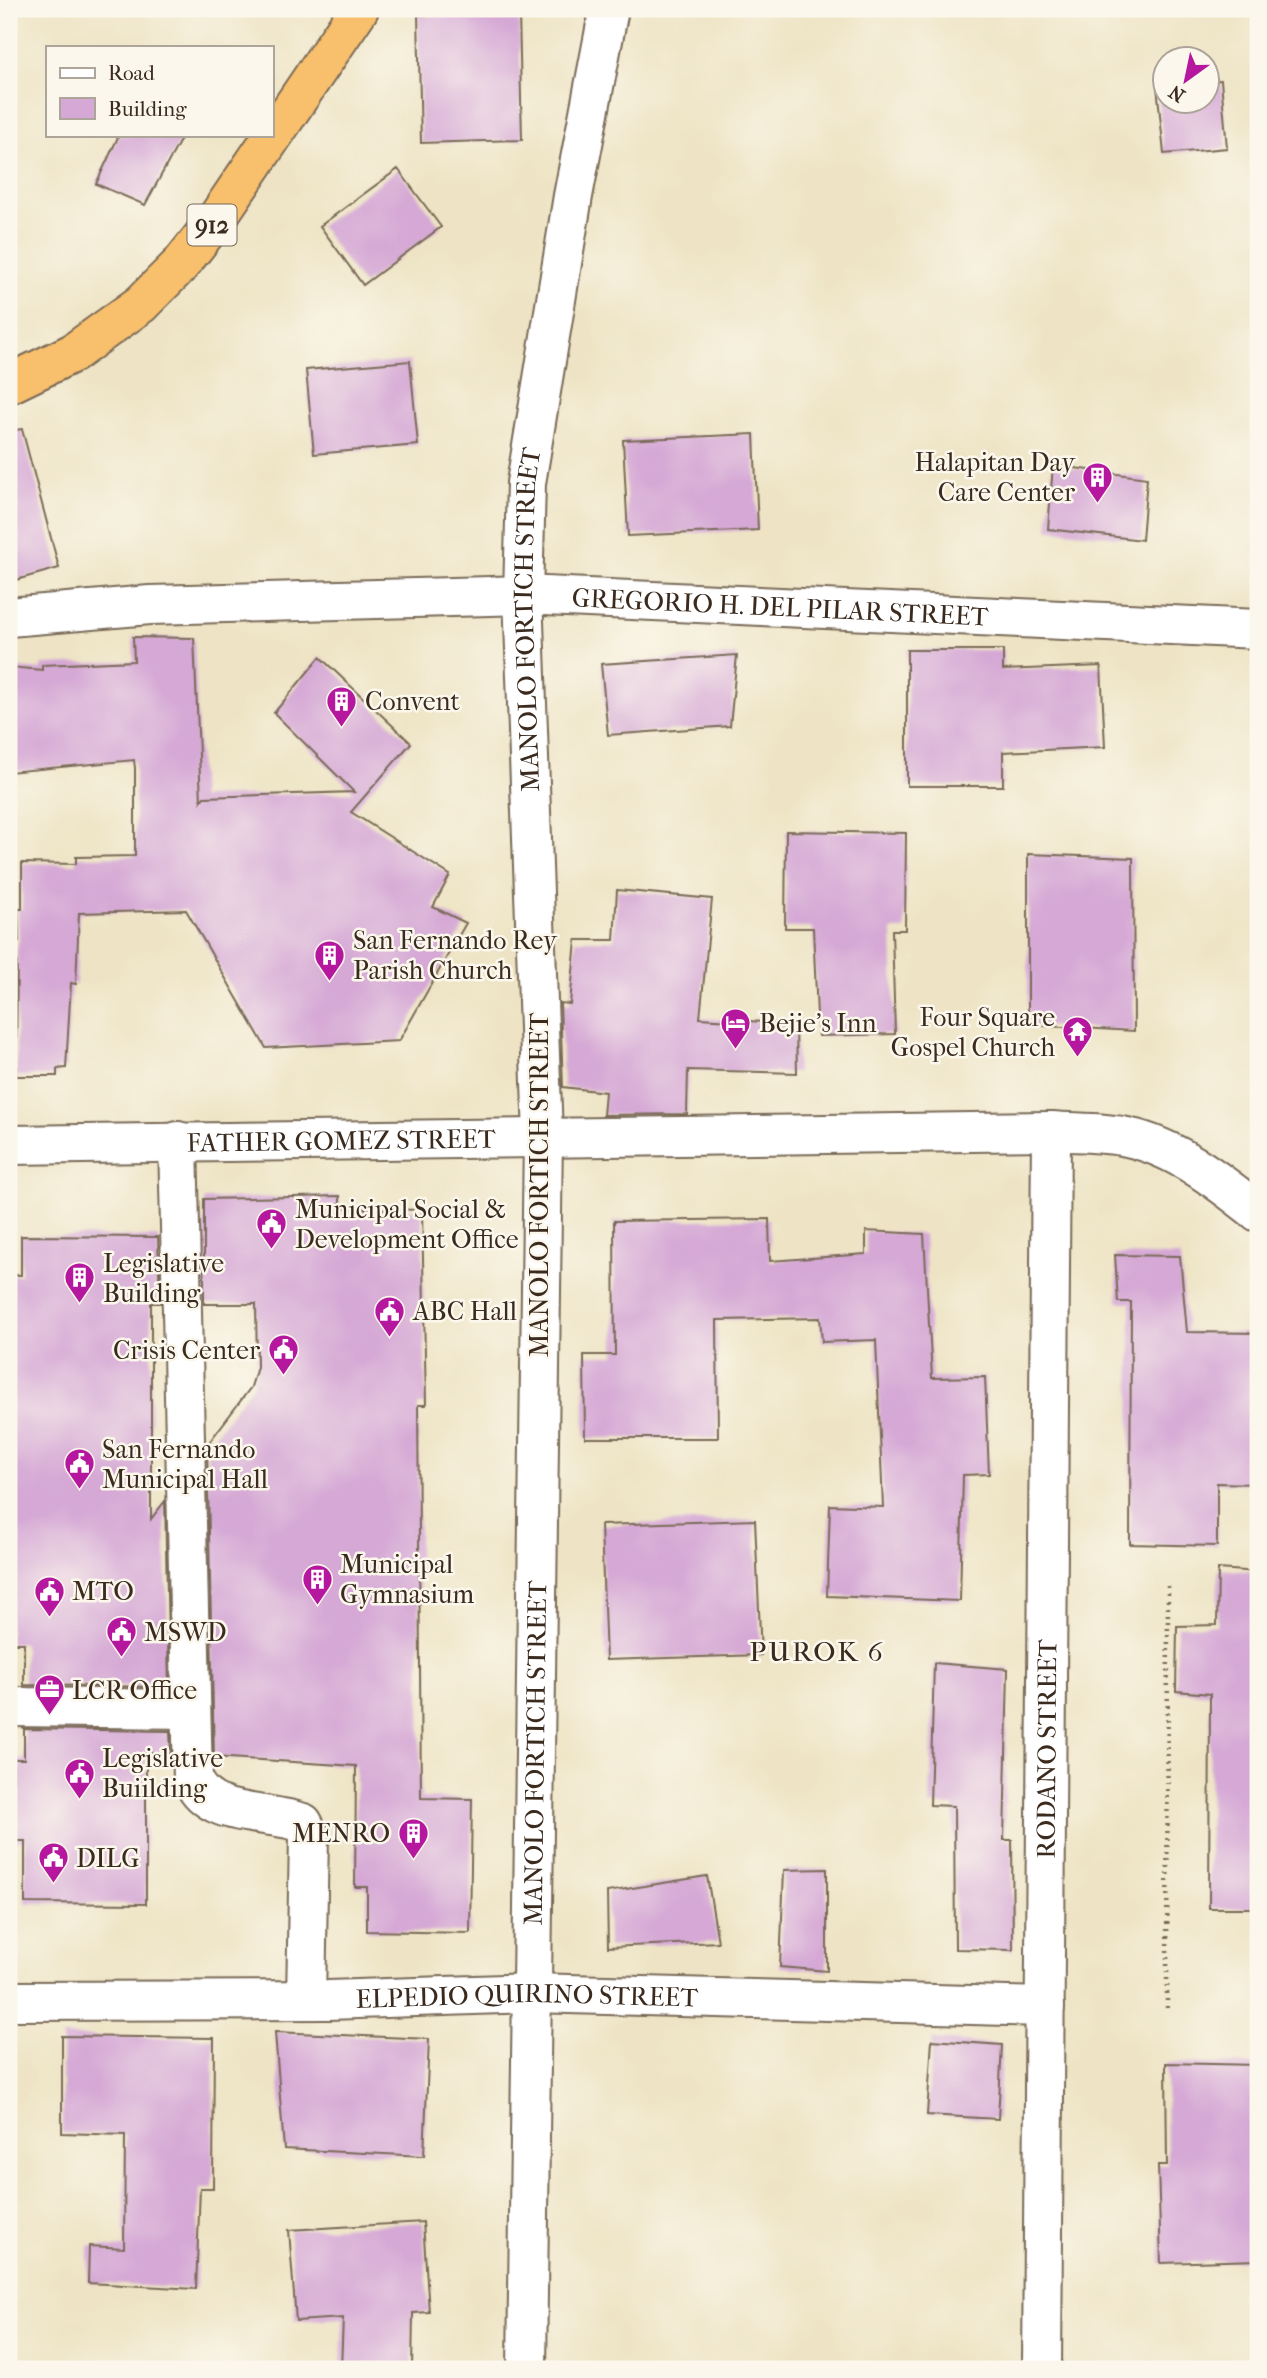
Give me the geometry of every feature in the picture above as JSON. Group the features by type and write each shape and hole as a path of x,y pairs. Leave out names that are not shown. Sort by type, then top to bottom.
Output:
{"highway":[{"name":"912","path":"273,136 359,9"},
{"name":"912","path":"9,384 73,353 142,304 181,264 215,221 273,136"}],"street":[{"name":"MANOLO FORTICH STREET","path":"527,2369 543,1136 523,595 526,483 573,196 609,9"},
{"name":"GREGORIO H. DEL PILAR STREET","path":"9,617 150,605 523,595 1258,629"},
{"name":"FATHER GOMEZ STREET","path":"9,1145 1051,1131 1128,1137 1169,1152 1229,1189 1258,1212"},
{"name":"RODANO STREET","path":"1042,2369 1051,1131"},
{"path":"178,1141 193,1780 198,1793 210,1804 283,1815 303,1823 309,1835 306,2000"},
{"path":"9,1707 191,1710"},
{"name":"ELPEDIO QUIRINO STREET","path":"9,2001 306,2000 533,1993 1045,2007"}],"path":[{"path":"1167,2008 1168,1582"}],"building":[{"path":"519,13 522,140 421,143 418,15"},
{"path":"1222,91 1227,148 1164,154 1160,116 1222,116"},
{"path":"119,136 182,136 145,205 96,184"},
{"path":"398,169 441,227 363,285 320,226"},
{"path":"410,361 418,445 314,454 306,370"},
{"path":"22,429 59,568 9,582 9,431"},
{"path":"754,434 758,530 628,536 623,440"},
{"name":"Halapitan Day Care Center","path":"1053,465 1147,478 1142,540 1048,529"},
{"path":"133,637 194,638 201,801 204,797 354,792 274,713 320,657 411,743 351,812 450,875 433,907 466,923 399,1041 266,1048 186,910 79,913 76,984 71,983 66,1068 57,1069 57,1076 16,1076 17,942 18,909 22,909 22,863 76,864 76,857 135,856 135,768 134,760 9,772 9,667 42,670 42,665 134,661"},
{"path":"907,650 1003,650 1003,670 1101,666 1105,747 1003,752 1003,786 907,786"},
{"path":"737,655 730,726 608,735 601,664"},
{"path":"786,831 906,833 905,930 892,930 895,1034 818,1036 813,928 785,928"},
{"path":"1028,854 1133,858 1134,1031 1028,1025"},
{"path":"617,890 712,899 700,1018 796,1024 797,1073 688,1070 687,1114 603,1115 605,1092 563,1087 560,1003 570,1004 576,940 614,940"},
{"path":"340,1196 340,1208 422,1210 426,1405 418,1405 421,1798 472,1799 470,1933 367,1931 367,1887 355,1887 356,1766 214,1757 207,1445 251,1387 257,1367 256,1304 204,1304 204,1199"},
{"path":"769,1219 770,1261 866,1254 866,1231 924,1234 932,1378 985,1377 989,1474 963,1475 960,1601 827,1596 830,1505 883,1507 876,1340 822,1342 820,1318 717,1320 718,1438 585,1438 584,1355 615,1355 614,1221"},
{"path":"21,1236 158,1237 160,1303 151,1303 151,1519 165,1501 169,1687 24,1685 24,1643 10,1643 9,1275 21,1275"},
{"path":"1115,1255 1180,1256 1187,1332 1258,1333 1258,1484 1217,1483 1217,1546 1130,1544 1131,1302 1118,1302"},
{"path":"755,1520 761,1655 606,1660 601,1525"},
{"path":"1218,1569 1258,1572 1258,1908 1209,1908 1210,1694 1176,1691 1177,1626 1217,1625"},
{"path":"934,1663 1008,1669 1004,1840 1012,1840 1013,1950 955,1949 954,1806 930,1805"},
{"name":"Legislative Buiilding","path":"24,1729 170,1731 171,1754 146,1753 146,1904 25,1903 25,1841 12,1841 13,1759 24,1759"},
{"path":"827,1869 827,1971 780,1967 784,1870"},
{"path":"707,1876 718,1942 608,1947 607,1892"},
{"path":"275,2032 429,2039 424,2156 284,2149"},
{"path":"62,2036 214,2038 213,2188 200,2188 196,2289 88,2283 89,2246 124,2248 125,2135 62,2133"},
{"path":"932,2040 1002,2045 998,2119 927,2115"},
{"path":"1166,2063 1258,2065 1258,2260 1161,2263 1158,2165 1167,2165"},
{"path":"423,2222 429,2312 413,2313 412,2369 341,2369 343,2318 296,2321 289,2230"}],"place":[{"name":"Halapitan Day Care Center","path":"1098,504"},
{"name":"Convent","path":"342,728"},
{"name":"San Fernando Rey Parish Church","path":"330,982"},
{"name":"Bejie's Inn","path":"736,1050"},
{"name":"Four Square Gospel Church","path":"1078,1059"},
{"name":"Municipal Social & Development Office","path":"272,1251"},
{"name":"Legislative Building","path":"80,1305"},
{"name":"ABC Hall","path":"390,1338"},
{"name":"Crisis Center","path":"283,1377"},
{"name":"San Fernando Municipal Hall","path":"79,1491"},
{"name":"Municipal Gymnasium","path":"317,1606"},
{"name":"MTO","path":"49,1618"},
{"name":"MSWD","path":"121,1659"},
{"name":"LCR Office","path":"49,1717"},
{"name":"Legislative Buiilding","path":"79,1800"},
{"name":"MENRO","path":"413,1860"},
{"name":"DILG","path":"53,1885"}],"district":[{"name":"PUROK 6","path":"817,1651"}]}
